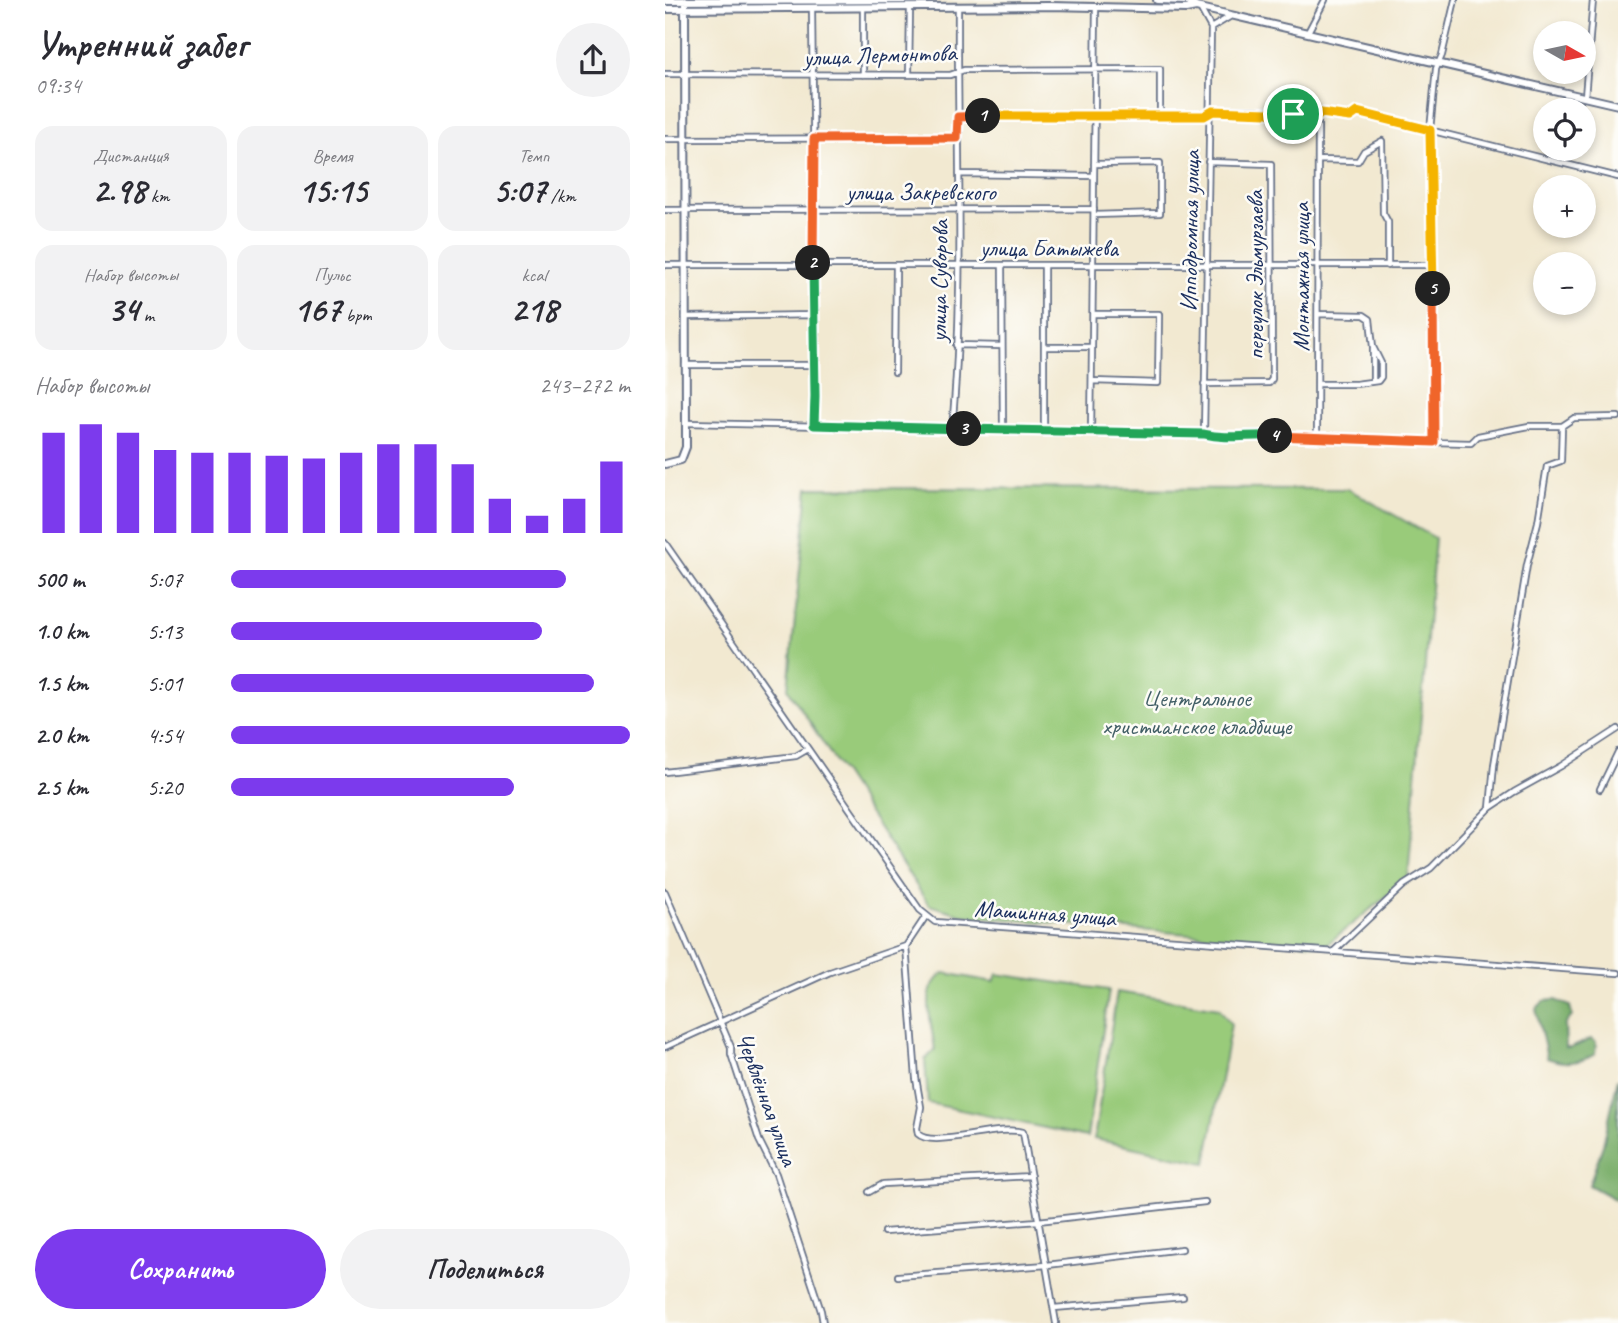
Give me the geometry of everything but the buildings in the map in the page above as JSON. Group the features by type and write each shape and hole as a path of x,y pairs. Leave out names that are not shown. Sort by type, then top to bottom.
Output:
{"main road":[{"path":"665,9 685,3 917,0"},
{"path":"1157,0 1308,32 1618,105"},
{"path":"665,1 812,7 1186,5"},
{"path":"665,464 681,460 686,447 685,3"}],"street":[{"path":"1308,32 1325,0"},
{"path":"1434,442 1430,130 1438,63 1455,0"},
{"path":"1585,97 1593,0"},
{"path":"1091,433 1096,6"},
{"path":"812,7 814,425"},
{"path":"863,7 863,75"},
{"path":"909,75 910,7"},
{"name":"улица Суворова","path":"952,429 959,266 958,7"},
{"path":"1198,7 1211,28 1232,15"},
{"name":"Ипподромная улица","path":"1204,434 1211,28"},
{"name":"улица Лермонтова","path":"665,74 950,75 964,70 1160,69 1160,117"},
{"path":"958,117 1204,116 1213,111 1318,116 1321,113 1350,117 1357,112 1618,177"},
{"name":"Монтажная улица","path":"1317,439 1318,116"},
{"path":"665,139 957,138"},
{"path":"1319,160 1358,161 1364,151 1382,141 1383,213 1388,222 1388,266"},
{"name":"переулок Эльмурзаева","path":"1204,384 1271,382 1271,164 1208,162"},
{"name":"улица Закревского","path":"665,210 958,209 1160,213 1160,163 1094,164"},
{"path":"959,174 1094,176"},
{"name":"улица Батыжева","path":"665,265 896,267 1432,264"},
{"path":"1002,266 1003,430"},
{"path":"1044,266 1044,432"},
{"path":"895,372 896,267"},
{"path":"1091,381 1158,383 1159,314 1093,314"},
{"path":"1318,314 1364,315 1370,319 1373,347 1381,363 1381,377 1378,381 1318,384"},
{"path":"685,317 813,315"},
{"path":"955,345 1002,346"},
{"path":"1044,347 1092,347"},
{"path":"685,365 815,365"},
{"path":"685,423 1204,434 1220,438 1257,434 1317,439 1471,443 1478,436 1529,426 1562,426 1574,418 1618,417"},
{"path":"1490,808 1494,765 1527,565 1538,522 1547,466 1561,461 1562,426"},
{"path":"665,543 926,916 906,946 830,972 665,1047"},
{"path":"1333,952 1404,885 1431,868 1490,808 1618,729"},
{"path":"665,772 796,756 808,749"},
{"path":"1600,789 1618,752"},
{"name":"Червлённая улица","path":"665,892 731,1047 759,1140 776,1174 823,1323"},
{"name":"Машинная улица","path":"926,916 938,923 1618,973"},
{"path":"906,946 916,1078 921,1107 918,1134 927,1140 986,1132 1023,1132 1056,1323"},
{"path":"869,1192 883,1185 1031,1176"},
{"path":"884,1232 1038,1221 1205,1202"},
{"path":"898,1276 1047,1265 1182,1249"},
{"path":"1054,1308 1183,1297"}],"green space":[{"name":"Центральное христианское кладбище","path":"808,488 1348,489 1435,538 1408,879 1326,945 967,916 929,905 788,689"},
{"path":"944,973 994,982 997,974 1109,990 1087,1137 928,1103 925,1060 935,1050 929,998 936,980"},
{"path":"1117,992 1219,1008 1231,1024 1206,1163 1094,1139"},
{"path":"1555,1000 1570,1006 1572,1016 1565,1025 1566,1048 1591,1039 1596,1042 1595,1054 1571,1062 1547,1058 1536,1009 1544,1001"},
{"path":"1618,1078 1618,1201 1589,1185 1603,1145"}],"route":[{"path":"1213,111 1293,114 1318,116 1321,113 1350,117 1357,112 1430,130 1434,442 1317,439 1257,434 1220,438 1204,434 814,425 814,139 957,138 958,117 1204,116 1213,111"}]}
